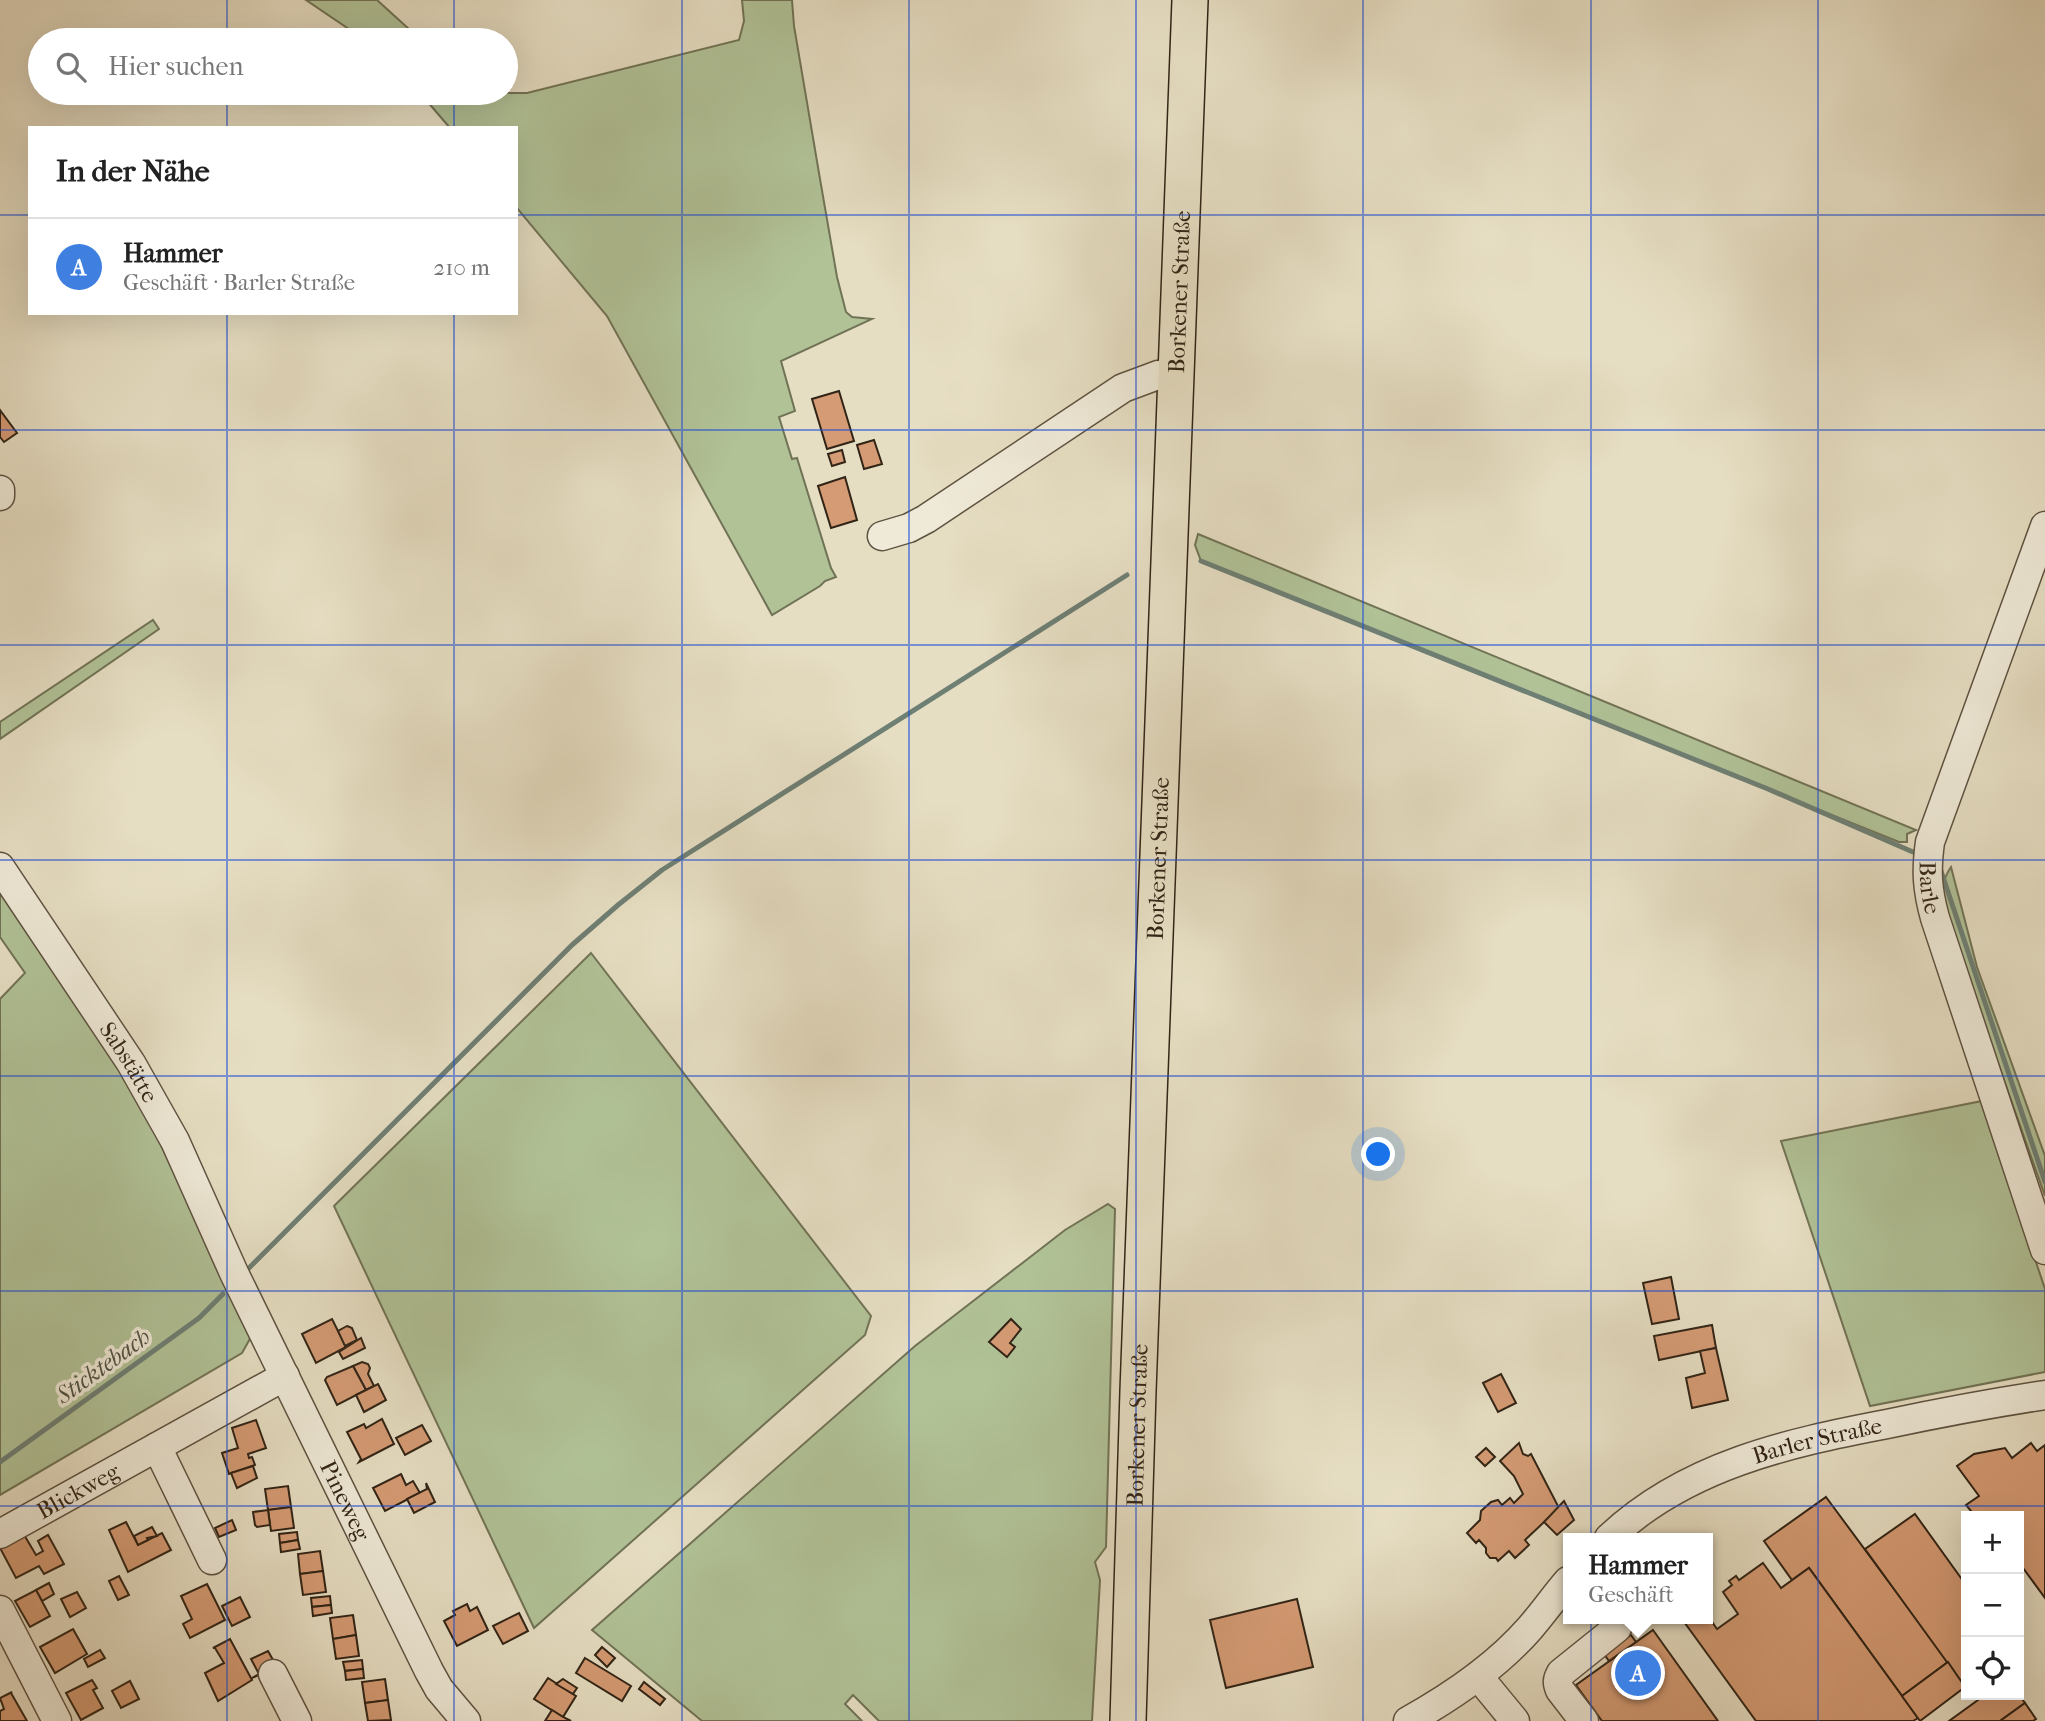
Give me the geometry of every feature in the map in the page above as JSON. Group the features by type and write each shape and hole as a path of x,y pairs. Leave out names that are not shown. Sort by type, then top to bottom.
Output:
{"main road":[{"name":"Borkener Straße","path":"1128,1719 1174,374 1190,0"}],"street":[{"path":"882,536 909,528 926,519 1122,388 1158,376 1174,374"},
{"path":"0,490 0,496"},
{"name":"Barle","path":"2045,526 1930,842 1926,873 1928,895 1935,918 2045,1250"},
{"name":"Sabstätte","path":"0,867 131,1063 174,1141 234,1273"},
{"name":"Pineweg","path":"234,1273 434,1680 457,1719"},
{"name":"Blickweg","path":"0,1534 285,1377"},
{"name":"Barler Straße","path":"1615,1533 1679,1486 1745,1459 1824,1437 2045,1395"},
{"path":"157,1447 212,1560"},
{"path":"1408,1721 1452,1696 1478,1676 1529,1629 1563,1587"},
{"path":"0,1610 57,1721"},
{"path":"1584,1721 1560,1690 1558,1678 1618,1624"},
{"path":"274,1674 297,1721"},
{"path":"1478,1676 1514,1721"}],"green space":[{"path":"306,0 377,0 408,28 347,28"},
{"path":"742,0 792,0 794,26 837,277 846,312 852,317 872,319 781,361 795,411 779,417 792,459 797,458 836,577 825,581 772,615 607,316 518,209 518,126 448,126 430,105 518,105 518,93 739,40 744,21"},
{"path":"1198,534 1916,830 1907,834 1907,842 1899,842 1201,561 1195,545"},
{"path":"153,620 159,629 0,739 0,722"},
{"path":"1951,867 1977,967 2045,1156 2045,1196 1948,922 1943,887"},
{"path":"0,887 124,1074 152,1126 251,1337 242,1353 0,1495 0,999 25,973 0,937"},
{"path":"591,953 871,1316 865,1335 534,1628 334,1206"},
{"path":"1982,1101 2045,1289 2045,1372 1870,1406 1781,1141"},
{"path":"1108,1204 1115,1209 1106,1547 1095,1562 1100,1580 1092,1721 879,1721 853,1695 845,1704 862,1721 702,1721 592,1630 915,1346 1065,1230"}],"building":[{"path":"839,391 854,441 827,449 812,399"},
{"path":"0,410 17,433 4,442 0,437"},
{"path":"874,440 882,464 864,469 857,445"},
{"path":"842,450 845,462 832,466 828,454"},
{"path":"845,477 857,520 831,528 818,486"},
{"path":"1671,1277 1679,1319 1652,1324 1643,1283"},
{"path":"332,1319 346,1347 316,1363 302,1334"},
{"path":"1011,1319 1021,1329 1010,1343 1015,1347 1007,1357 989,1342"},
{"path":"1712,1325 1716,1348 1659,1360 1654,1336"},
{"path":"347,1326 352,1328 357,1340 345,1346 338,1331"},
{"path":"361,1338 365,1348 343,1359 339,1352"},
{"path":"1716,1348 1728,1400 1692,1408 1686,1378 1705,1373 1700,1351"},
{"path":"362,1362 370,1368 368,1374 374,1386 366,1390 353,1366"},
{"path":"353,1366 366,1390 337,1405 325,1380"},
{"path":"1501,1374 1516,1403 1498,1412 1483,1383"},
{"path":"378,1384 386,1400 364,1412 356,1395"},
{"path":"382,1419 394,1444 359,1462 361,1459 347,1432 364,1424 366,1428"},
{"path":"256,1420 266,1448 248,1454 255,1465 229,1474 222,1453 238,1448 232,1428"},
{"path":"422,1425 431,1441 405,1455 396,1438"},
{"path":"1519,1443 1523,1454 1531,1454 1559,1508 1525,1540 1529,1545 1515,1558 1509,1551 1498,1561 1496,1558 1490,1558 1479,1540 1476,1543 1467,1533 1480,1520 1481,1511 1491,1502 1498,1500 1502,1505 1510,1498 1514,1503 1523,1494 1514,1476 1500,1461"},
{"path":"2031,1443 2037,1451 2045,1445 2045,1598 2024,1569 2024,1511 1971,1511 1966,1505 1979,1496 1957,1466 1974,1454 2005,1448 2012,1458"},
{"path":"1486,1448 1495,1457 1485,1466 1476,1457"},
{"path":"253,1466 257,1478 237,1488 231,1473"},
{"path":"401,1474 406,1485 413,1481 420,1493 385,1511 373,1488"},
{"path":"426,1483 435,1502 414,1513 407,1499 427,1489"},
{"path":"288,1486 291,1507 268,1510 265,1489"},
{"path":"1826,1497 1948,1662 1902,1696 1809,1568 1792,1580 1764,1541"},
{"path":"1564,1501 1574,1520 1557,1535 1544,1522"},
{"path":"291,1507 294,1528 271,1531 268,1510"},
{"path":"268,1510 270,1525 257,1527 253,1512"},
{"path":"1915,1514 1961,1578 1961,1681 1865,1549"},
{"path":"232,1520 236,1530 219,1537 215,1528"},
{"path":"126,1522 138,1545 162,1533 171,1550 128,1572 109,1530"},
{"path":"152,1527 157,1536 147,1538 148,1540 138,1545 134,1536"},
{"path":"297,1532 298,1540 280,1543 279,1534"},
{"path":"23,1533 36,1555 43,1551 38,1541 48,1535 64,1564 44,1574 39,1566 16,1578 0,1548"},
{"path":"298,1540 300,1549 281,1552 280,1543"},
{"path":"320,1551 323,1571 300,1574 298,1554"},
{"path":"1763,1563 1781,1588 1809,1568 1918,1718 1913,1721 1756,1721 1686,1624 1713,1623 1717,1629 1738,1614 1723,1592 1732,1585 1729,1581 1736,1576 1739,1580"},
{"path":"323,1571 326,1592 303,1595 300,1574"},
{"path":"119,1576 129,1595 118,1600 109,1581"},
{"path":"49,1583 54,1594 42,1601 36,1590"},
{"path":"207,1584 225,1620 190,1638 183,1624 192,1619 181,1596"},
{"path":"36,1590 50,1616 30,1627 15,1601"},
{"path":"77,1592 86,1608 70,1617 61,1599"},
{"path":"330,1596 331,1605 312,1607 311,1598"},
{"path":"240,1597 250,1617 232,1626 222,1606"},
{"path":"1297,1599 1313,1667 1226,1688 1210,1620"},
{"path":"467,1604 470,1611 477,1607 488,1630 457,1646 444,1621 455,1615 453,1611"},
{"path":"331,1605 332,1613 313,1616 312,1607"},
{"path":"519,1613 528,1631 503,1644 493,1626"},
{"path":"353,1615 356,1635 333,1639 330,1618"},
{"path":"73,1629 87,1654 55,1673 40,1647"},
{"path":"1653,1630 1718,1721 1602,1721 1576,1685"},
{"path":"356,1635 359,1656 336,1659 333,1639"},
{"path":"1631,1635 1636,1642 1609,1661 1604,1654"},
{"path":"230,1639 252,1680 218,1701 205,1673 224,1663 213,1648"},
{"path":"602,1647 615,1658 607,1667 595,1655"},
{"path":"100,1650 105,1658 88,1667 84,1659"},
{"path":"268,1651 277,1667 252,1678 259,1674 251,1659"},
{"path":"585,1658 631,1686 622,1701 576,1673"},
{"path":"362,1660 363,1669 345,1671 343,1662"},
{"path":"1948,1662 1961,1681 1961,1690 1920,1721 1902,1696"},
{"path":"363,1669 364,1678 346,1680 345,1671"},
{"path":"548,1678 576,1696 563,1717 534,1699"},
{"path":"385,1679 388,1700 365,1703 362,1682"},
{"path":"563,1679 577,1688 573,1694 556,1684"},
{"path":"92,1680 97,1688 93,1690 103,1708 81,1720 66,1693"},
{"path":"130,1681 139,1699 121,1708 112,1691"},
{"path":"644,1682 665,1699 660,1705 639,1689"},
{"path":"12,1692 27,1721 0,1721 0,1711 4,1709 0,1698"},
{"path":"388,1700 391,1720 368,1721 365,1703"},
{"path":"1978,1700 2023,1700 2025,1703 2000,1721 1949,1721"},
{"path":"2025,1703 2036,1719 2000,1721"},
{"path":"552,1710 563,1717 571,1721 545,1721"}],"waterway":[{"path":"1201,561 1768,789 1913,852"},
{"path":"247,1270 572,945 662,870 1127,575"},
{"path":"1938,862 2045,1182"},
{"name":"Sticktebach","path":"0,1462 199,1318 223,1294"}],"place":[{"name":"Hammer","path":"1638,1673"}]}
